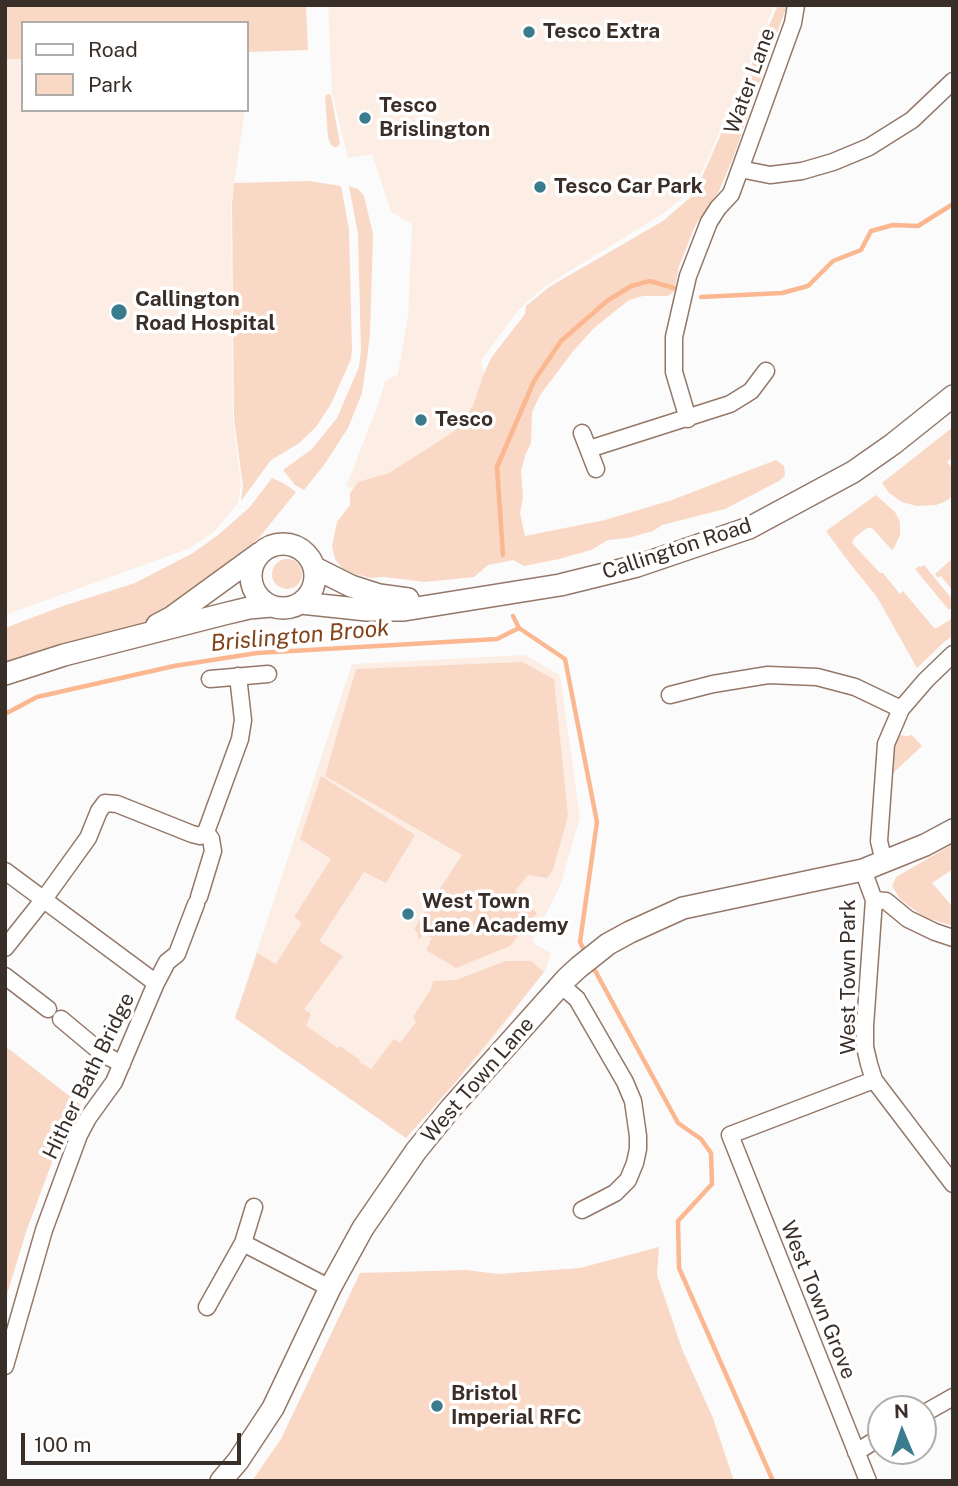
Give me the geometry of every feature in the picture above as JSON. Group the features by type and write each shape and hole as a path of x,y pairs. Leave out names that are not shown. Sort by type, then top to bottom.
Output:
{"main road":[{"name":"Callington Road","path":"301,603 367,610 404,610 560,584 637,566 749,528 853,472 894,444 953,396"},
{"path":"5,674 64,655 130,639 249,608 282,608 301,603 313,590 314,568 310,558 300,548 290,544 272,546 172,617 130,639"},
{"path":"263,551 256,558 251,580 256,593 271,606"},
{"name":"Callington Road","path":"314,568 351,586 380,595 449,601"},
{"name":"West Town Lane","path":"221,1481 238,1461 273,1408 330,1288 363,1228 416,1151 451,1108 579,967 600,950 630,932 682,908 863,870 925,845 953,830"}],"street":[{"name":"Water Lane","path":"688,419 674,372 674,337 688,276 709,222 732,194 793,23 796,5"},
{"path":"740,169 770,175 802,171 833,162 869,147 912,120 953,81"},
{"path":"589,449 730,404 751,391 766,371"},
{"path":"582,433 596,469"},
{"path":"884,862 879,841 886,744 901,709 953,654"},
{"path":"209,679 268,674"},
{"path":"670,695 713,684 768,675 817,677 855,687 901,709"},
{"path":"5,948 88,838 105,803 117,804 192,834 200,836 206,832 240,739 243,720 238,676"},
{"path":"156,983 167,962 177,954 197,900 213,851 211,839 206,832"},
{"name":"West Town Park","path":"863,870 874,900 865,1026 865,1047 874,1080 953,1184"},
{"name":"Hither Bath Bridge","path":"5,871 156,983 114,1082 79,1135 44,1230 5,1366"},
{"path":"874,900 886,901 908,919 953,938"},
{"path":"5,976 103,1054 122,1063"},
{"path":"561,985 577,999 625,1082 633,1101 638,1136 638,1149 628,1180 615,1193 582,1210"},
{"name":"West Town Grove","path":"868,1481 730,1135 874,1080"},
{"path":"207,1307 243,1243 254,1207"},
{"path":"243,1243 330,1288"},
{"path":"937,1406 953,1397"},
{"path":"856,1452 867,1445"}],"shaded area":[{"path":"328,5 775,5 700,176 686,195 661,215 550,283 529,300 515,314 481,361 485,378 482,397 447,444 376,491 346,487 385,381 398,374 408,315 412,224 391,212 372,154 348,158 332,93"},
{"name":"Callington Road Hospital","path":"5,59 21,59 21,112 245,112 231,205 233,419 241,485 238,503 214,532 188,549 5,615"},
{"name":"West Town Lane Academy","path":"525,655 560,675 580,818 560,886 532,942 551,953 546,969 493,1039 406,1138 235,1018 352,664"}],"green space":[{"path":"5,5 306,5 308,50 248,52 248,21 21,21 21,59 5,59"},
{"path":"778,5 787,5 733,158 719,191 695,226 679,266 674,292 667,296 643,296 629,300 594,328 540,395 532,412 531,443 521,471 523,497 520,513 525,536 605,520 672,500 776,460 784,466 785,476 725,509 662,525 653,531 628,538 608,540 591,550 559,559 524,566 513,560 488,565 474,577 425,582 371,578 343,569 335,559 332,546 337,522 350,505 350,493 358,482 389,473 455,431 473,406 491,358 525,314 526,306 549,287 663,221 691,197"},
{"path":"329,94 340,144 337,147 331,145 328,137 325,98"},
{"path":"309,181 341,186 349,229 351,359 331,404 316,427 298,444 271,460 241,501 243,486 234,419 234,183"},
{"path":"349,186 358,189 364,196 373,234 370,333 362,393 348,428 304,490 295,485 283,470 312,449 337,418 359,367 361,351 358,234"},
{"path":"953,427 953,457 947,462 953,469 953,496 936,505 917,506 902,502 889,493 882,483"},
{"path":"272,478 296,492 258,539 161,615 139,626 5,666 5,628 135,583 193,553 249,508"},
{"path":"876,495 895,512 900,522 900,535 895,546 892,550 872,528 867,528 854,538 852,543 900,594 903,591 935,629 953,618 953,636 917,668 877,597 826,531"},
{"path":"953,558 953,591 941,576 938,578 935,574"},
{"path":"287,559 297,564 302,574 297,584 287,589 277,584 272,574 277,564"},
{"path":"924,565 953,600 952,610 948,609 915,569"},
{"path":"522,662 554,679 568,816 553,870 547,878 528,875 515,891 537,913 510,946 456,968 426,950 432,938 423,934 419,940 414,929 462,855 325,776 356,669"},
{"path":"892,734 912,735 922,746 892,774"},
{"path":"321,776 415,835 386,883 364,872 319,941 343,956 304,1009 311,1014 306,1026 371,1069 394,1039 400,1043 416,1022 413,1017 431,989 433,981 456,980 506,961 531,961 544,972 455,1083 406,1138 235,1018 257,953 276,964 302,923 294,917 331,859 300,839"},
{"path":"953,844 953,869 932,883 953,907 953,926 924,917 900,899 892,886 896,877"},
{"path":"5,1046 81,1105 66,1125 26,1232 5,1301"},
{"path":"659,1247 657,1275 682,1349 713,1418 734,1481 252,1481 281,1439 360,1273 466,1270 498,1274 580,1268"}],"waterway":[{"name":"Brislington Brook","path":"701,297 782,293 808,286 833,261 861,250 871,231 893,225 918,226 953,204"},
{"name":"Brislington Brook","path":"503,555 497,467 534,381 561,341 607,301 631,286 650,281 674,288"},
{"name":"Brislington Brook","path":"513,616 519,628 565,659 597,822 580,942 586,954"},
{"name":"Brislington Brook","path":"5,714 37,697 174,666 257,653 497,639 519,628"},
{"path":"592,965 678,1123 701,1139 711,1153 712,1184 678,1221 679,1268 773,1481"}],"place":[{"name":"Tesco Extra","path":"529,32"},
{"name":"Tesco Brislington","path":"365,118"},
{"name":"Tesco Car Park","path":"540,187"},
{"name":"Callington Road Hospital","path":"119,312"},
{"name":"Tesco","path":"421,420"},
{"name":"West Town Lane Academy","path":"408,914"},
{"name":"Bristol Imperial RFC","path":"437,1406"}]}
